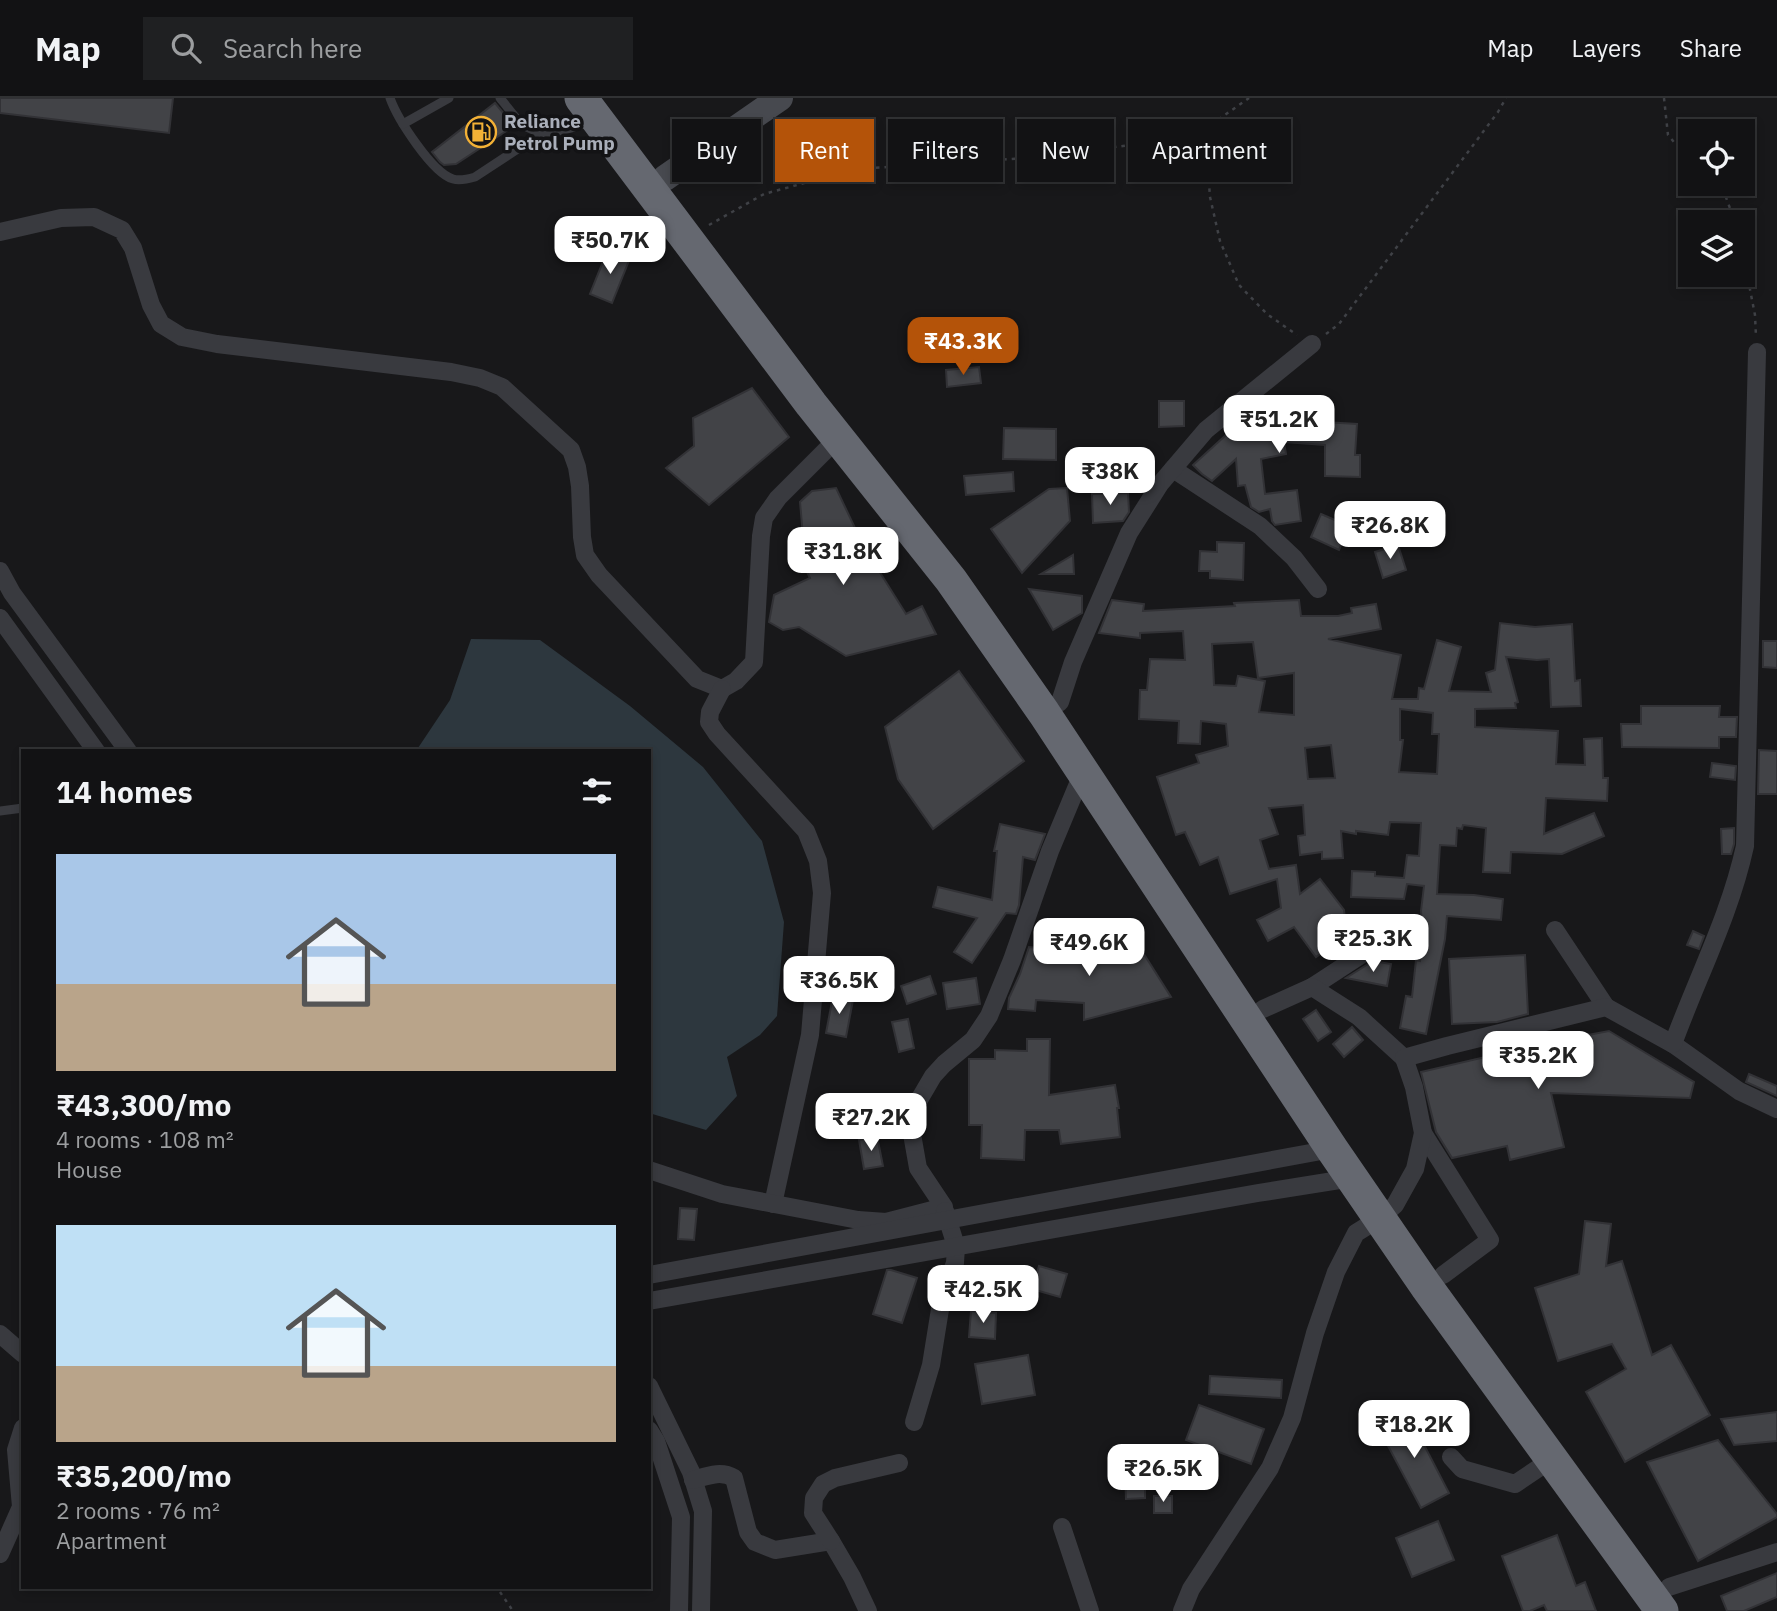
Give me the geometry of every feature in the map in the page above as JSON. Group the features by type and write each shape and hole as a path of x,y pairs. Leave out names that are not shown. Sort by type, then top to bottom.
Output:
{"highway":[{"path":"594,105 665,178 826,392 967,569 1332,1149 1352,1178 1387,1211 1443,1275 1665,1604"},
{"path":"594,105 838,438 1052,708 1083,772 1145,849 1263,1009 1387,1211 1426,1286 1552,1459 1588,1491"}],"street":[{"path":"665,178 780,98"},
{"path":"0,232 61,218 94,217 122,230 133,248 151,305 161,324 182,337 217,344 451,372 480,378 502,387 571,450 580,486 585,555 599,575 697,679 722,689"},
{"path":"1052,708 1129,533 1160,484 1206,430 1312,344"},
{"path":"1673,1044 1720,925 1745,846 1756,352"},
{"path":"773,1204 810,1035 822,893 818,861 806,831 709,722 710,712 722,689 736,681 754,662 764,518 778,498 838,438"},
{"path":"1173,469 1260,526 1294,558 1318,589"},
{"path":"0,571 12,593 127,749"},
{"path":"0,618 95,749"},
{"path":"914,1422 931,1365 942,1297 955,1264 956,1246 945,1214 918,1168 909,1117 933,1076 972,1040 989,1016 1012,960 1050,851 1083,772"},
{"path":"1263,1009 1312,987 1411,924"},
{"path":"1555,930 1606,1007 1673,1044 1739,1091 1777,1109"},
{"path":"1312,987 1359,1017 1404,1058 1414,1087 1423,1133 1490,1240 1443,1275"},
{"path":"1404,1058 1606,1007"},
{"path":"1182,1611 1191,1589 1270,1468 1292,1418 1315,1333 1336,1272 1356,1233 1387,1211 1415,1169 1423,1133"},
{"path":"651,1171 722,1194 858,1220 886,1222 1332,1149"},
{"path":"651,1301 1352,1178"},
{"path":"651,1275 945,1214"},
{"path":"942,1297 1025,1299"},
{"path":"0,1334 21,1352"},
{"path":"651,1390 691,1472 703,1511 701,1611"},
{"path":"21,1432 13,1448 21,1500"},
{"path":"651,1433 681,1517 680,1611"},
{"path":"1451,1457 1462,1469 1514,1484 1552,1459"},
{"path":"868,1611 852,1577 813,1513 814,1498 823,1484 835,1478 899,1463"},
{"path":"693,1480 728,1474 734,1478 748,1532 755,1542 775,1550 831,1541"},
{"path":"0,1554 21,1509"},
{"path":"1062,1527 1090,1611"},
{"path":"1665,1604 1777,1552"}],"lane":[{"path":"390,98 411,137 442,173 453,179 475,177 545,131"},
{"path":"403,124 449,98"},
{"path":"500,98 521,123 532,130 545,131 567,131 594,105"},
{"path":"0,811 21,808"}],"path":[{"path":"1219,119 1249,98"},
{"path":"1209,182 1220,241 1239,285 1266,314 1312,344 1339,324 1498,113 1506,98"},
{"path":"1664,98 1668,135 1678,147"},
{"path":"703,228 764,194 856,169 1042,157 1128,145"},
{"path":"1749,287 1755,315 1756,352"},
{"path":"500,1592 513,1611"}],"shaded area":[{"path":"471,639 540,640 630,706 703,767 762,841 784,922 777,1016 760,1035 727,1057 737,1096 706,1130 651,1114 651,749 417,749 450,700"}],"building":[{"path":"0,98 173,98 169,133 0,113"},
{"name":"Reliance Petrol Pump","path":"495,103 514,126 456,164 444,165 440,162 432,152"},
{"path":"608,249 630,258 612,303 590,294"},
{"path":"979,367 981,383 947,387 946,370"},
{"path":"752,388 789,437 709,505 666,468 694,446 693,418"},
{"path":"1276,399 1290,420 1357,424 1355,455 1360,455 1360,477 1325,476 1325,445 1284,442 1286,454 1261,459 1265,494 1297,490 1301,521 1275,525 1270,509 1259,512 1251,507 1245,485 1238,486 1236,459 1212,481 1193,465 1248,415"},
{"path":"1159,401 1184,401 1184,426 1159,427"},
{"path":"1004,428 1056,429 1056,460 1003,459"},
{"path":"1013,472 1014,491 966,495 964,476"},
{"path":"836,488 864,547 906,614 922,606 936,634 846,656 799,627 783,630 769,622 774,595 810,578 806,570 800,502 812,491"},
{"path":"1067,488 1070,521 1022,573 991,529 1049,489"},
{"path":"1128,493 1129,512 1123,521 1093,523 1092,494"},
{"path":"1321,514 1349,526 1339,550 1311,537"},
{"path":"1217,542 1244,543 1243,580 1210,578 1210,571 1199,571 1200,551 1217,552"},
{"path":"1398,545 1406,570 1383,578 1375,552"},
{"path":"1073,555 1074,574 1041,574"},
{"path":"1029,589 1082,596 1082,613 1053,630"},
{"path":"1112,600 1144,604 1143,611 1299,600 1301,616 1338,616 1352,613 1351,608 1376,604 1381,629 1328,639 1401,655 1392,699 1418,699 1419,688 1424,689 1437,640 1461,647 1449,691 1491,692 1486,673 1495,670 1500,623 1535,627 1572,624 1575,681 1580,680 1581,706 1551,707 1549,659 1506,657 1518,702 1515,703 1516,708 1475,709 1475,727 1558,731 1556,764 1585,765 1584,739 1602,738 1603,778 1608,778 1607,801 1546,798 1544,834 1594,813 1604,836 1562,854 1511,852 1510,873 1483,872 1486,828 1463,825 1462,829 1457,828 1456,846 1440,845 1437,894 1503,899 1501,920 1447,916 1426,1034 1400,1028 1406,996 1412,997 1416,960 1420,961 1424,886 1407,884 1404,899 1351,897 1352,871 1404,878 1407,855 1419,856 1421,823 1390,822 1388,835 1341,831 1343,858 1322,859 1322,852 1300,855 1298,836 1305,835 1303,805 1269,808 1278,834 1260,840 1269,869 1296,865 1300,894 1320,879 1344,910 1346,927 1369,934 1351,948 1336,943 1316,957 1294,927 1268,941 1257,920 1281,908 1277,879 1230,894 1218,857 1200,865 1185,832 1176,835 1157,777 1199,763 1196,755 1228,746 1226,724 1201,721 1200,744 1178,743 1179,721 1139,719 1140,690 1147,690 1150,659 1185,660 1183,631 1140,633 1140,638 1099,633","holes":["1253,642 1258,678 1294,673 1294,715 1259,712 1265,681 1238,676 1236,686 1214,685 1212,644","1400,709 1433,713 1432,734 1439,734 1437,774 1399,772 1403,740 1400,740","1331,745 1335,778 1308,779 1305,748"]},
{"path":"1763,641 1777,641 1777,668 1763,667"},
{"path":"959,671 1024,761 933,829 898,779 885,727"},
{"path":"1641,706 1720,706 1719,717 1737,717 1736,737 1719,737 1719,748 1622,747 1621,724 1641,724"},
{"path":"1759,750 1777,751 1777,794 1758,794"},
{"path":"1712,763 1736,766 1735,780 1710,777"},
{"path":"1000,824 1045,834 1035,860 1023,857 1016,914 1006,913 972,963 954,952 977,918 933,907 938,887 992,900 997,851 994,851"},
{"path":"1734,828 1731,854 1722,854 1721,829"},
{"path":"1693,931 1704,936 1699,949 1687,945"},
{"path":"1130,932 1171,997 1084,1020 1084,1003 1036,1000 1035,1011 1008,1009 1009,998 1029,947 1083,952"},
{"path":"1525,955 1528,1014 1497,1022 1452,1024 1449,959"},
{"path":"1373,961 1391,964 1387,986 1346,978"},
{"path":"930,976 936,994 907,1004 901,986"},
{"path":"976,978 980,1004 947,1009 943,983"},
{"path":"833,996 853,1000 846,1037 826,1033"},
{"path":"1316,1010 1331,1032 1318,1041 1303,1019"},
{"path":"908,1019 914,1048 899,1052 892,1022"},
{"path":"1352,1027 1363,1040 1344,1057 1333,1044"},
{"path":"1609,1031 1694,1082 1690,1098 1551,1093 1564,1147 1510,1160 1507,1146 1452,1158 1436,1132 1421,1072"},
{"path":"1027,1039 1050,1039 1049,1095 1115,1085 1120,1137 1061,1144 1059,1130 1025,1130 1024,1160 981,1158 982,1125 969,1125 969,1059 995,1059 995,1050 1027,1051"},
{"path":"1749,1074 1777,1086 1777,1096 1746,1082"},
{"path":"877,1136 883,1166 864,1169 859,1140"},
{"path":"680,1208 697,1209 694,1240 678,1239"},
{"path":"1585,1221 1611,1224 1606,1266 1622,1261 1652,1355 1671,1345 1710,1415 1625,1462 1586,1392 1626,1369 1612,1344 1558,1361 1535,1288 1579,1274"},
{"path":"1039,1266 1067,1274 1060,1297 1032,1289"},
{"path":"887,1270 917,1278 902,1323 873,1314"},
{"path":"971,1311 996,1313 995,1339 969,1337"},
{"path":"1028,1355 1035,1395 982,1404 975,1364"},
{"path":"1210,1376 1282,1380 1281,1398 1209,1394"},
{"path":"1199,1405 1264,1429 1251,1464 1186,1440"},
{"path":"1407,1412 1449,1493 1421,1508 1378,1427"},
{"path":"1777,1412 1777,1441 1734,1445 1721,1419"},
{"path":"1718,1440 1777,1517 1698,1561 1647,1462"},
{"path":"1125,1473 1145,1473 1145,1498 1126,1499"},
{"path":"1154,1496 1172,1496 1172,1513 1154,1513"},
{"path":"1438,1521 1454,1560 1412,1577 1396,1538"},
{"path":"1557,1535 1576,1586 1585,1582 1596,1611 1547,1611 1544,1605 1523,1611 1502,1556"},
{"path":"1777,1573 1777,1597 1744,1611 1727,1611 1721,1596"}],"place":[{"name":"Reliance Petrol Pump","path":"481,132"}]}
